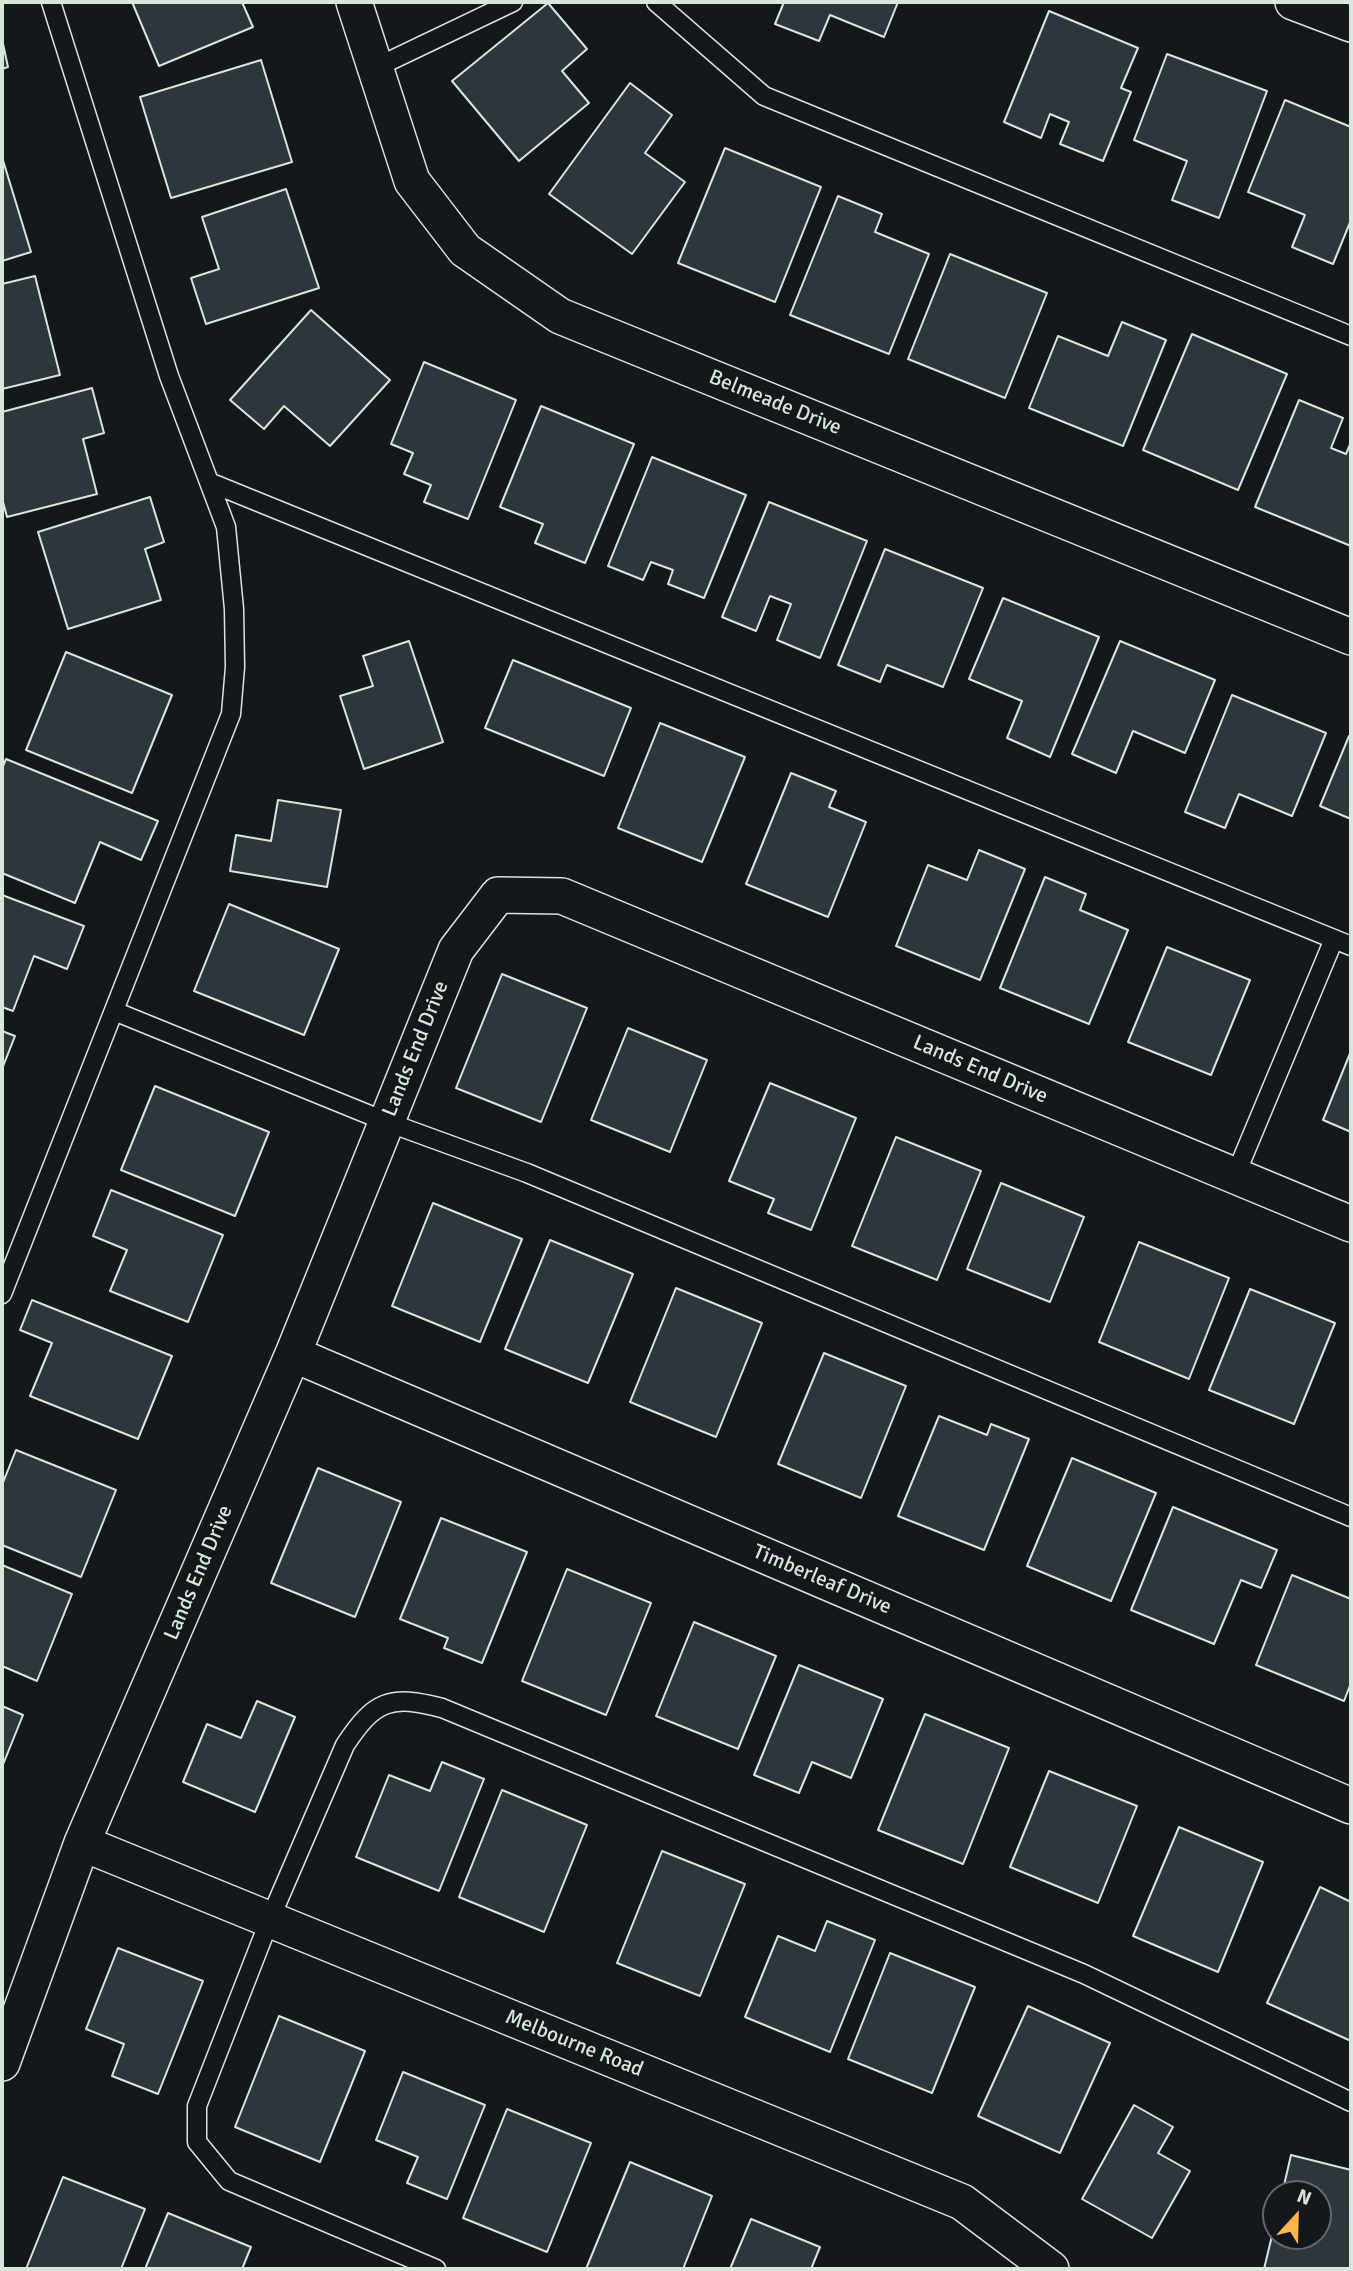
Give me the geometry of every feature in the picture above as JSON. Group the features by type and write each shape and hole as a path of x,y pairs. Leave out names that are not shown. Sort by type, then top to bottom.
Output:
{"street":[{"name":"Belmeade Drive","path":"354,2 412,181 465,250 560,316 1351,637"},
{"path":"1293,2 1351,24"},
{"name":"Lands End Drive","path":"2,2063 82,1843 293,1354 456,950 498,895 562,895 1351,1224"},
{"name":"Timberleaf Drive","path":"293,1354 1351,1806"},
{"name":"Melbourne Road","path":"82,1843 962,2202 1051,2269"}],"lane":[{"path":"2,1294 231,714 235,667 233,595 226,527 169,376 51,2"},
{"path":"375,68 513,2"},
{"path":"656,2 764,96 1351,336"},
{"path":"209,482 1343,942 1235,1176"},
{"path":"114,1012 387,1122 527,1173 1351,1517"},
{"path":"436,2269 229,2181 197,2142 197,2106 270,1919 345,1745 360,1721 377,1707 396,1702 415,1701 442,1708 1084,1974 1351,2102"}],"building":[{"path":"132,2 242,2 253,27 159,66"},
{"path":"784,2 898,2 884,37 830,15 819,41 775,24"},
{"path":"548,3 587,49 562,71 589,103 519,161 452,81"},
{"path":"1049,11 1138,48 1121,88 1131,92 1103,161 1060,144 1069,122 1050,114 1041,138 1004,122"},
{"path":"2,39 8,67 2,69"},
{"path":"1167,54 1267,91 1219,218 1172,200 1187,161 1134,140"},
{"path":"261,60 292,162 171,198 140,97"},
{"path":"630,83 672,115 645,153 685,182 632,254 549,194"},
{"path":"1285,100 1351,127 1351,220 1333,264 1292,247 1305,215 1248,192"},
{"path":"725,148 821,187 775,302 678,263"},
{"path":"2,157 31,252 2,261"},
{"path":"286,189 319,288 206,324 191,278 219,269 202,217"},
{"path":"838,196 882,214 875,232 929,254 889,354 790,315"},
{"path":"950,254 1047,293 1005,398 908,359"},
{"path":"35,276 60,375 2,389 2,284"},
{"path":"311,310 390,380 330,446 284,406 264,429 230,400"},
{"path":"1122,322 1166,340 1123,446 1029,408 1058,336 1108,356"},
{"path":"1192,334 1287,374 1238,490 1143,450"},
{"path":"424,362 516,400 468,519 424,502 431,485 404,474 413,453 391,444"},
{"path":"92,388 104,433 83,439 97,494 7,517 2,498 2,412"},
{"path":"1299,400 1343,418 1331,448 1346,454 1351,442 1351,546 1255,507"},
{"path":"541,406 634,444 585,563 535,543 543,524 500,507"},
{"path":"652,457 746,495 704,598 668,584 673,570 651,562 643,580 608,566"},
{"path":"150,497 164,542 145,549 161,600 68,629 38,532"},
{"path":"769,502 867,541 820,658 777,640 791,604 770,596 756,631 722,617"},
{"path":"885,549 983,588 943,687 887,665 880,682 838,665"},
{"path":"1003,598 1099,637 1050,757 1007,738 1022,701 969,679"},
{"path":"409,641 443,742 364,769 340,696 373,686 363,656"},
{"path":"1120,641 1215,680 1185,753 1133,731 1116,773 1072,754"},
{"path":"66,652 172,695 132,793 26,750"},
{"path":"513,660 631,708 604,776 485,728"},
{"path":"1232,695 1326,733 1292,816 1239,794 1225,828 1185,812"},
{"path":"660,723 745,757 702,862 618,828"},
{"path":"1351,736 1351,819 1320,806"},
{"path":"6,759 158,821 141,860 100,842 75,903 2,873 2,769"},
{"path":"791,773 836,791 829,807 866,822 828,917 746,884"},
{"path":"278,800 341,810 327,887 230,871 236,835 271,841"},
{"path":"979,850 1025,869 980,980 896,946 928,865 967,880"},
{"path":"1045,877 1086,894 1080,910 1128,930 1089,1024 1000,988"},
{"path":"2,895 84,926 67,969 34,956 13,1011 2,1007"},
{"path":"229,904 339,949 304,1035 194,991"},
{"path":"1167,947 1250,980 1211,1075 1128,1042"},
{"path":"502,974 587,1008 541,1122 456,1088"},
{"path":"628,1028 707,1060 670,1152 591,1120"},
{"path":"2,1031 15,1036 2,1069"},
{"path":"1351,1051 1351,1132 1323,1120"},
{"path":"770,1083 856,1118 811,1230 768,1213 774,1199 729,1181"},
{"path":"155,1086 269,1132 235,1216 121,1170"},
{"path":"896,1137 981,1171 937,1280 852,1246"},
{"path":"1001,1183 1084,1217 1050,1302 967,1269"},
{"path":"111,1190 223,1235 188,1322 110,1291 127,1250 93,1236"},
{"path":"433,1203 522,1239 480,1342 392,1306"},
{"path":"550,1240 633,1274 588,1383 505,1349"},
{"path":"1139,1242 1229,1278 1189,1379 1099,1342"},
{"path":"676,1288 762,1323 716,1437 630,1402"},
{"path":"1250,1289 1335,1323 1294,1424 1209,1390"},
{"path":"32,1300 172,1356 138,1439 30,1396 52,1343 20,1330"},
{"path":"824,1353 906,1386 861,1498 778,1464"},
{"path":"939,1416 987,1435 991,1424 1029,1439 984,1550 898,1516"},
{"path":"16,1450 116,1490 81,1577 2,1545 2,1485"},
{"path":"1072,1458 1156,1493 1111,1601 1027,1566"},
{"path":"318,1468 401,1502 355,1617 271,1583"},
{"path":"1173,1507 1277,1550 1261,1588 1241,1580 1214,1644 1131,1610"},
{"path":"441,1518 527,1552 482,1663 444,1648 448,1638 400,1619"},
{"path":"2,1565 72,1594 37,1681 2,1666"},
{"path":"567,1569 651,1603 606,1715 522,1681"},
{"path":"1292,1575 1351,1599 1351,1683 1344,1701 1256,1665"},
{"path":"694,1622 776,1656 738,1749 656,1716"},
{"path":"799,1665 883,1699 851,1778 812,1762 799,1793 754,1775"},
{"path":"257,1701 295,1717 255,1812 183,1782 207,1724 241,1738"},
{"path":"2,1706 23,1715 2,1767"},
{"path":"925,1714 1009,1748 963,1864 878,1830"},
{"path":"442,1762 484,1779 439,1891 356,1857 389,1775 430,1791"},
{"path":"1049,1771 1137,1806 1098,1903 1010,1867"},
{"path":"502,1790 587,1825 544,1932 459,1897"},
{"path":"1179,1827 1263,1862 1218,1972 1133,1936"},
{"path":"662,1851 745,1884 700,1996 617,1963"},
{"path":"1320,1887 1351,1902 1351,2041 1267,2003"},
{"path":"827,1921 875,1940 830,2052 745,2017 778,1936 815,1951"},
{"path":"118,1948 203,1981 158,2094 112,2076 124,2044 86,2029"},
{"path":"890,1953 975,1987 932,2093 848,2059"},
{"path":"1028,2006 1110,2043 1060,2153 978,2116"},
{"path":"279,2016 365,2051 320,2162 235,2127"},
{"path":"403,2072 485,2105 447,2199 407,2183 418,2157 376,2140"},
{"path":"1134,2105 1173,2127 1158,2153 1190,2171 1152,2238 1082,2199"},
{"path":"507,2109 591,2143 547,2252 463,2218"},
{"path":"1291,2155 1351,2170 1351,2269 1264,2269 1269,2250 1332,2250 1332,2180 1285,2180"},
{"path":"630,2162 712,2196 683,2269 586,2269"},
{"path":"63,2177 145,2209 121,2269 26,2269"},
{"path":"168,2213 251,2247 242,2269 145,2269"},
{"path":"751,2219 820,2247 811,2269 730,2269"}]}
